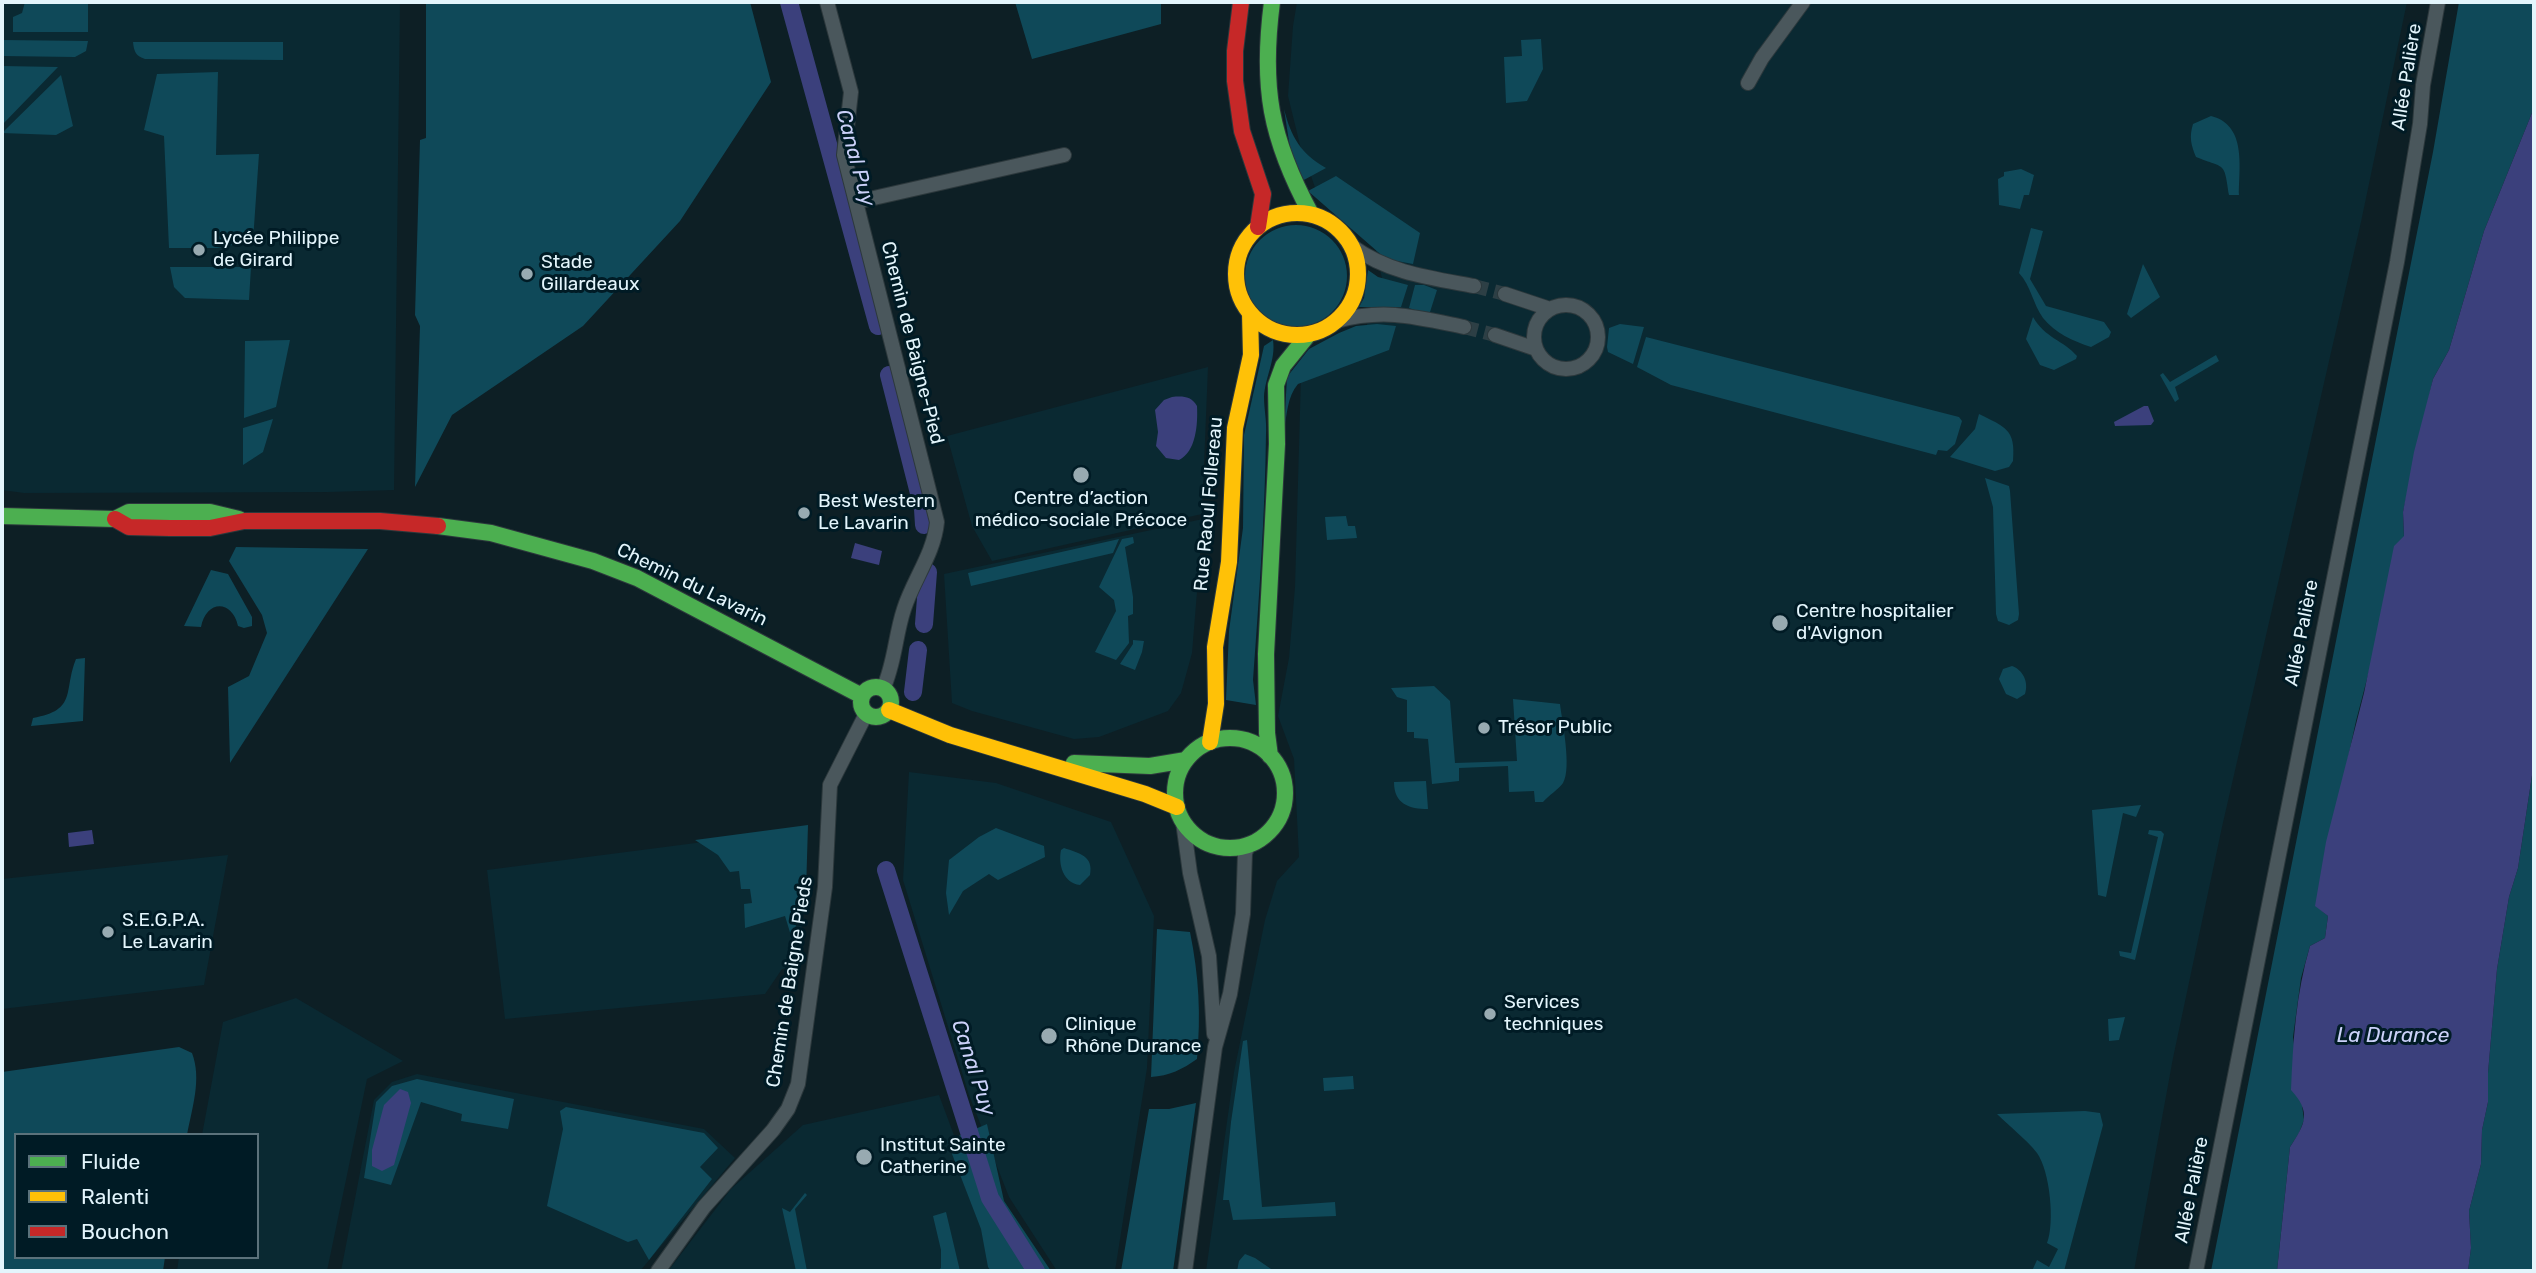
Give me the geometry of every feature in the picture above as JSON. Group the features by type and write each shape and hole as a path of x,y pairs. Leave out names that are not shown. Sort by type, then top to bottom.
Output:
{"street":[{"name":"Chemin de Baigne-Pied","path":"827,2 850,92 845,155 937,522 929,552 905,603 892,669 883,689"},
{"path":"1241,2 1235,51 1235,81 1242,131 1263,194 1258,227"},
{"path":"1272,2 1267,61 1269,107 1284,164 1311,214"},
{"path":"1748,83 1762,58 1803,2"},
{"name":"Allée Palière","path":"2196,1271 2397,262 2438,2"},
{"path":"856,202 1063,155"},
{"path":"1353,247 1358,263 1358,279 1351,302 1336,321 1308,335 1276,332 1261,324 1250,313 1240,294 1236,273 1243,246 1258,227 1285,214 1311,214 1336,226 1353,247 1386,267 1408,274 1475,286"},
{"path":"1505,294 1550,309"},
{"path":"1567,304 1587,313 1595,323 1598,343 1585,363 1560,369 1550,365 1536,349 1536,326 1541,316 1550,309 1567,304"},
{"name":"Rue Raoul Follereau","path":"1210,742 1216,704 1215,647 1229,562 1235,428 1251,355 1250,313"},
{"path":"1336,321 1381,313 1464,327"},
{"path":"889,710 950,735 1145,794 1180,814 1192,833 1211,845 1233,848 1248,846 1271,830 1284,806 1283,778 1270,756 1267,733 1266,654 1275,485 1276,385 1283,366 1308,335"},
{"path":"1495,335 1536,349"},
{"name":"Chemin du Lavarin","path":"2,516 115,519 129,512 210,512 244,520 407,522 491,533 593,561 637,578 862,696"},
{"path":"873,688 883,689 891,702 889,710 879,718 866,714 861,704 862,696 873,688"},
{"name":"Chemin de Baigne Pieds","path":"658,1271 704,1207 773,1130 788,1109 798,1084 825,887 828,792 866,714"},
{"path":"1215,1047 1209,956 1175,790 1178,774 1186,760 1201,746 1223,738 1249,741 1270,756"},
{"path":"1034,759 1137,766 1167,765 1186,760"},
{"path":"1185,1271 1215,1047 1230,995 1243,914 1245,853 1248,846"}],"shaded area":[{"name":"Lycée Philippe de Girard","path":"2,2 400,2 394,490 24,493 2,490"},
{"path":"25,2 88,2 88,32 13,32 13,17 22,13"},
{"name":"Stade Gillardeaux","path":"426,2 750,2 771,82 680,221 583,326 452,415 415,487 420,326 415,315 420,140 426,138"},
{"path":"1015,2 1161,2 1161,24 1032,59"},
{"name":"Centre hospitalier d'Avignon","path":"1297,2 2407,2 2361,222 2222,827 2173,1058 2134,1271 1206,1271 1234,1072 1265,920 1277,881 1299,857 1294,759 1278,716 1289,658 1295,587 1301,376 1366,327 1383,283 1372,233 1317,193 1300,145 1288,96"},
{"path":"2459,2 2534,2 2534,108 2484,231 2449,350 2433,379 2403,512 2404,537 2356,721 2316,906 2328,916 2325,938 2310,946 2301,978 2293,1037 2304,1120 2290,1147 2277,1271 2211,1271 2433,152"},
{"path":"1541,39 1543,69 1527,101 1506,103 1504,57 1522,56 1521,40"},
{"path":"2,40 88,41 86,51 75,57 2,56"},
{"path":"133,42 283,42 283,60 145,59 136,53"},
{"path":"2,66 58,67 2,125"},
{"path":"218,72 216,155 259,154 253,241 217,248 169,248 164,136 144,130 157,74"},
{"path":"61,75 73,126 56,135 2,133"},
{"path":"1284,109 1298,144 1326,168 1302,181 1290,148"},
{"path":"2211,116 2231,128 2236,138 2240,160 2239,195 2229,195 2222,168 2196,157 2194,153 2191,137 2193,124"},
{"path":"2021,169 2034,175 2029,195 2024,195 2020,209 1999,205 1998,179 2004,176 2004,172"},
{"path":"1336,176 1420,233 1413,264 1386,259 1308,191"},
{"path":"1296,225 1316,229 1332,240 1343,256 1347,276 1343,296 1332,312 1316,323 1296,327 1276,323 1260,312 1249,296 1245,276 1249,256 1260,240 1276,229"},
{"path":"2031,228 2043,231 2030,279 2046,306 2104,322 2111,332 2109,337 2091,347 2065,336 2043,318 2019,273"},
{"path":"2143,264 2160,297 2131,318 2127,314"},
{"path":"170,267 251,267 249,300 185,298 174,287"},
{"path":"1368,270 1378,277 1408,285 1401,307 1359,307 1364,298"},
{"path":"1415,285 1437,290 1430,312 1426,314 1409,308"},
{"path":"2033,317 2043,330 2072,351 2077,356 2076,359 2054,370 2040,365 2026,339"},
{"path":"1620,324 1644,327 1633,364 1608,352 1609,328"},
{"path":"1356,326 1396,326 1389,350 1298,384 1290,400 1284,431 1287,377 1309,349"},
{"path":"1646,337 1959,417 1962,421 1955,444 1947,451 1938,450 1936,455 1671,385 1637,367"},
{"path":"290,340 276,407 244,418 245,341"},
{"path":"1273,340 1273,355 1264,397 1264,495 1253,680 1256,705 1226,700 1229,631 1243,528 1244,435 1264,346"},
{"path":"2216,355 2219,361 2175,387 2179,399 2175,402 2160,375 2163,373 2170,382"},
{"name":"Centre d’action médico-sociale Précoce","path":"1208,367 1202,514 992,561 972,526 947,436"},
{"path":"1979,414 2002,426 2010,435 2013,442 2013,461 2009,467 1995,471 1950,457 1975,429"},
{"path":"273,419 263,452 243,465 243,428"},
{"path":"1985,478 2009,486 2010,491 2019,614 2018,620 2009,625 1998,621 1996,614 1993,507"},
{"path":"1346,516 1348,526 1355,526 1357,538 1327,540 1325,517"},
{"path":"1203,519 1192,653 1181,693 1168,711 1099,737 1074,739 952,703 944,574"},
{"path":"1133,537 1134,543 1125,547 1133,597 1133,614 1128,616 1129,643 1116,660 1095,652 1116,611 1114,600 1099,587 1122,539"},
{"path":"1119,539 1113,553 971,586 968,573"},
{"path":"236,547 368,549 230,763 228,687 249,676 267,633 262,615 229,561"},
{"path":"211,570 228,574 252,617 252,626 238,626 230,611 219,606 208,612 201,627 184,626"},
{"path":"1133,640 1144,641 1135,670 1120,664"},
{"path":"85,658 83,721 31,726 33,718 57,710 63,704 76,659"},
{"path":"2012,666 2022,673 2026,681 2025,694 2017,699 2006,694 1999,679 2003,669"},
{"path":"1434,686 1450,701 1455,763 1517,761 1513,699 1560,704 1567,756 1563,783 1543,802 1535,802 1534,791 1509,792 1508,766 1459,768 1459,781 1432,784 1428,739 1414,738 1414,732 1407,732 1407,700 1397,697 1391,688"},
{"path":"2534,762 2534,1271 2468,1271 2471,1248 2469,1211 2481,1164 2497,969 2509,897 2518,868"},
{"name":"Clinique Rhône Durance","path":"909,772 996,783 1111,822 1154,916 1147,1068 1115,1271 1057,1271 1009,1197 969,1095 903,880"},
{"path":"1426,781 1428,809 1404,804 1397,796 1394,782"},
{"path":"2141,805 2136,817 2123,813 2106,897 2098,895 2092,810"},
{"path":"808,825 806,891 792,939 785,916 745,928 744,904 752,903 750,889 741,889 739,871 730,872 718,855 695,840"},
{"path":"996,828 1044,846 1045,857 998,880 989,874 963,891 949,915 946,893 949,860 979,837"},
{"path":"804,829 801,966 782,969 765,994 505,1019 487,870"},
{"path":"2149,830 2161,831 2164,834 2135,960 2120,956 2119,951 2131,953 2158,837 2148,834"},
{"path":"1064,848 1084,856 1090,863 1090,875 1080,885 1069,881 1063,872 1060,855"},
{"name":"S.E.G.P.A. Le Lavarin","path":"228,855 204,985 2,1009 2,879"},
{"path":"1157,929 1190,932 1198,996 1198,1042 1197,1059 1176,1071 1151,1077"},
{"path":"296,998 403,1061 367,1079 327,1271 177,1271 179,1259 259,1259 259,1133 202,1133 223,1022"},
{"path":"2125,1017 2119,1040 2109,1041 2108,1019"},
{"path":"1247,1040 1262,1207 1335,1202 1336,1216 1233,1220 1229,1200 1223,1200 1243,1041"},
{"path":"179,1047 192,1053 196,1073 195,1094 187,1133 14,1133 14,1259 165,1259 163,1271 2,1271 2,1072"},
{"path":"417,1074 704,1129 735,1158 640,1271 341,1271 374,1100 392,1082"},
{"path":"1353,1076 1354,1089 1324,1091 1323,1078"},
{"path":"417,1079 514,1099 508,1129 461,1121 462,1114 421,1102 391,1185 364,1178 376,1102 392,1086"},
{"name":"Institut Sainte Catherine","path":"939,1095 996,1248 1012,1271 668,1271 731,1189 803,1125"},
{"path":"1196,1103 1173,1271 1121,1271 1149,1109 1169,1109"},
{"path":"566,1107 704,1133 718,1148 700,1167 712,1179 649,1260 637,1239 628,1242 547,1206 563,1129 560,1111"},
{"path":"2085,1111 2100,1113 2103,1125 2064,1271 2032,1271 2037,1260 2049,1267 2058,1249 2047,1243 2051,1223 2048,1184 2037,1153 1997,1114"},
{"path":"987,1124 1004,1201 1051,1271 991,1271 988,1267 981,1229 947,1141"},
{"path":"805,1193 807,1195 795,1209 807,1271 796,1271 782,1208 790,1212"},
{"path":"946,1212 960,1271 937,1271 941,1268 941,1250 933,1216"},
{"path":"1245,1254 1274,1271 1237,1271 1239,1261"}],"water":[{"name":"La Durance","path":"2534,108 2534,762 2518,868 2509,897 2497,969 2481,1164 2469,1211 2471,1248 2468,1271 2277,1271 2290,1147 2304,1118 2302,1105 2291,1090 2298,999 2310,946 2325,938 2328,916 2315,906 2326,842 2364,693 2394,546 2404,536 2403,512 2414,452 2433,379 2449,350 2484,231"},
{"path":"1186,397 1197,406 1192,444 1185,456 1179,460 1166,458 1156,446 1158,432 1155,410 1164,400"},
{"path":"2148,406 2154,421 2151,425 2115,426 2114,422"},
{"path":"855,543 882,551 879,565 851,558"},
{"path":"92,830 94,844 69,847 68,833"},
{"path":"400,1089 408,1092 411,1103 394,1165 382,1171 372,1166 372,1150 384,1105"}],"waterway":[{"name":"Canal Puy","path":"789,2 878,326"},
{"name":"Canal Puy","path":"889,375 923,509 924,525"},
{"name":"Canal Puy","path":"924,624 928,572"},
{"name":"Canal Puy","path":"913,692 918,650"},
{"name":"Canal Puy","path":"886,870 990,1198 1036,1271"}],"tunnel":[{"path":"1474,286 1505,294"},
{"path":"1464,327 1495,335"}],"traffic: fast":[{"path":"1272,2 1268,60 1272,111 1286,161 1311,214"},
{"path":"1270,756 1266,654 1277,444 1276,385 1283,366 1308,335"},
{"path":"2,516 115,519 129,512 210,512 239,519"},
{"path":"438,526 491,533 593,561 637,578 862,696"},
{"path":"876,687 887,691 891,702 887,713 876,717 865,713 861,702 865,691 876,687"},
{"path":"1230,738 1251,742 1269,754 1281,772 1285,793 1281,814 1269,832 1251,844 1230,848 1209,844 1191,832 1179,814 1175,793 1179,772 1191,754 1209,742 1230,738"},
{"path":"1074,763 1150,766 1186,760"}],"traffic: slow":[{"path":"1297,213 1320,218 1340,231 1353,251 1358,274 1353,297 1340,317 1320,330 1297,335 1274,330 1254,317 1241,297 1236,274 1241,251 1254,231 1274,218 1297,213"},
{"path":"1210,742 1216,704 1215,647 1229,562 1235,428 1251,355 1250,313"},
{"path":"889,710 950,735 1145,794 1177,807"}],"traffic: jam":[{"path":"1241,2 1235,51 1235,81 1242,131 1263,194 1258,227"},
{"path":"115,519 129,527 170,528 210,528 244,521 380,521 438,526"}],"place":[{"name":"Lycée Philippe de Girard","path":"199,250"},
{"name":"Stade Gillardeaux","path":"527,274"},
{"name":"Centre d’action médico-sociale Précoce","path":"1081,475"},
{"name":"Best Western Le Lavarin","path":"804,513"},
{"name":"Centre hospitalier d'Avignon","path":"1780,623"},
{"name":"Trésor Public","path":"1484,728"},
{"name":"S.E.G.P.A. Le Lavarin","path":"108,932"},
{"name":"Services techniques","path":"1490,1014"},
{"name":"Clinique Rhône Durance","path":"1049,1036"},
{"name":"Institut Sainte Catherine","path":"864,1157"}]}
